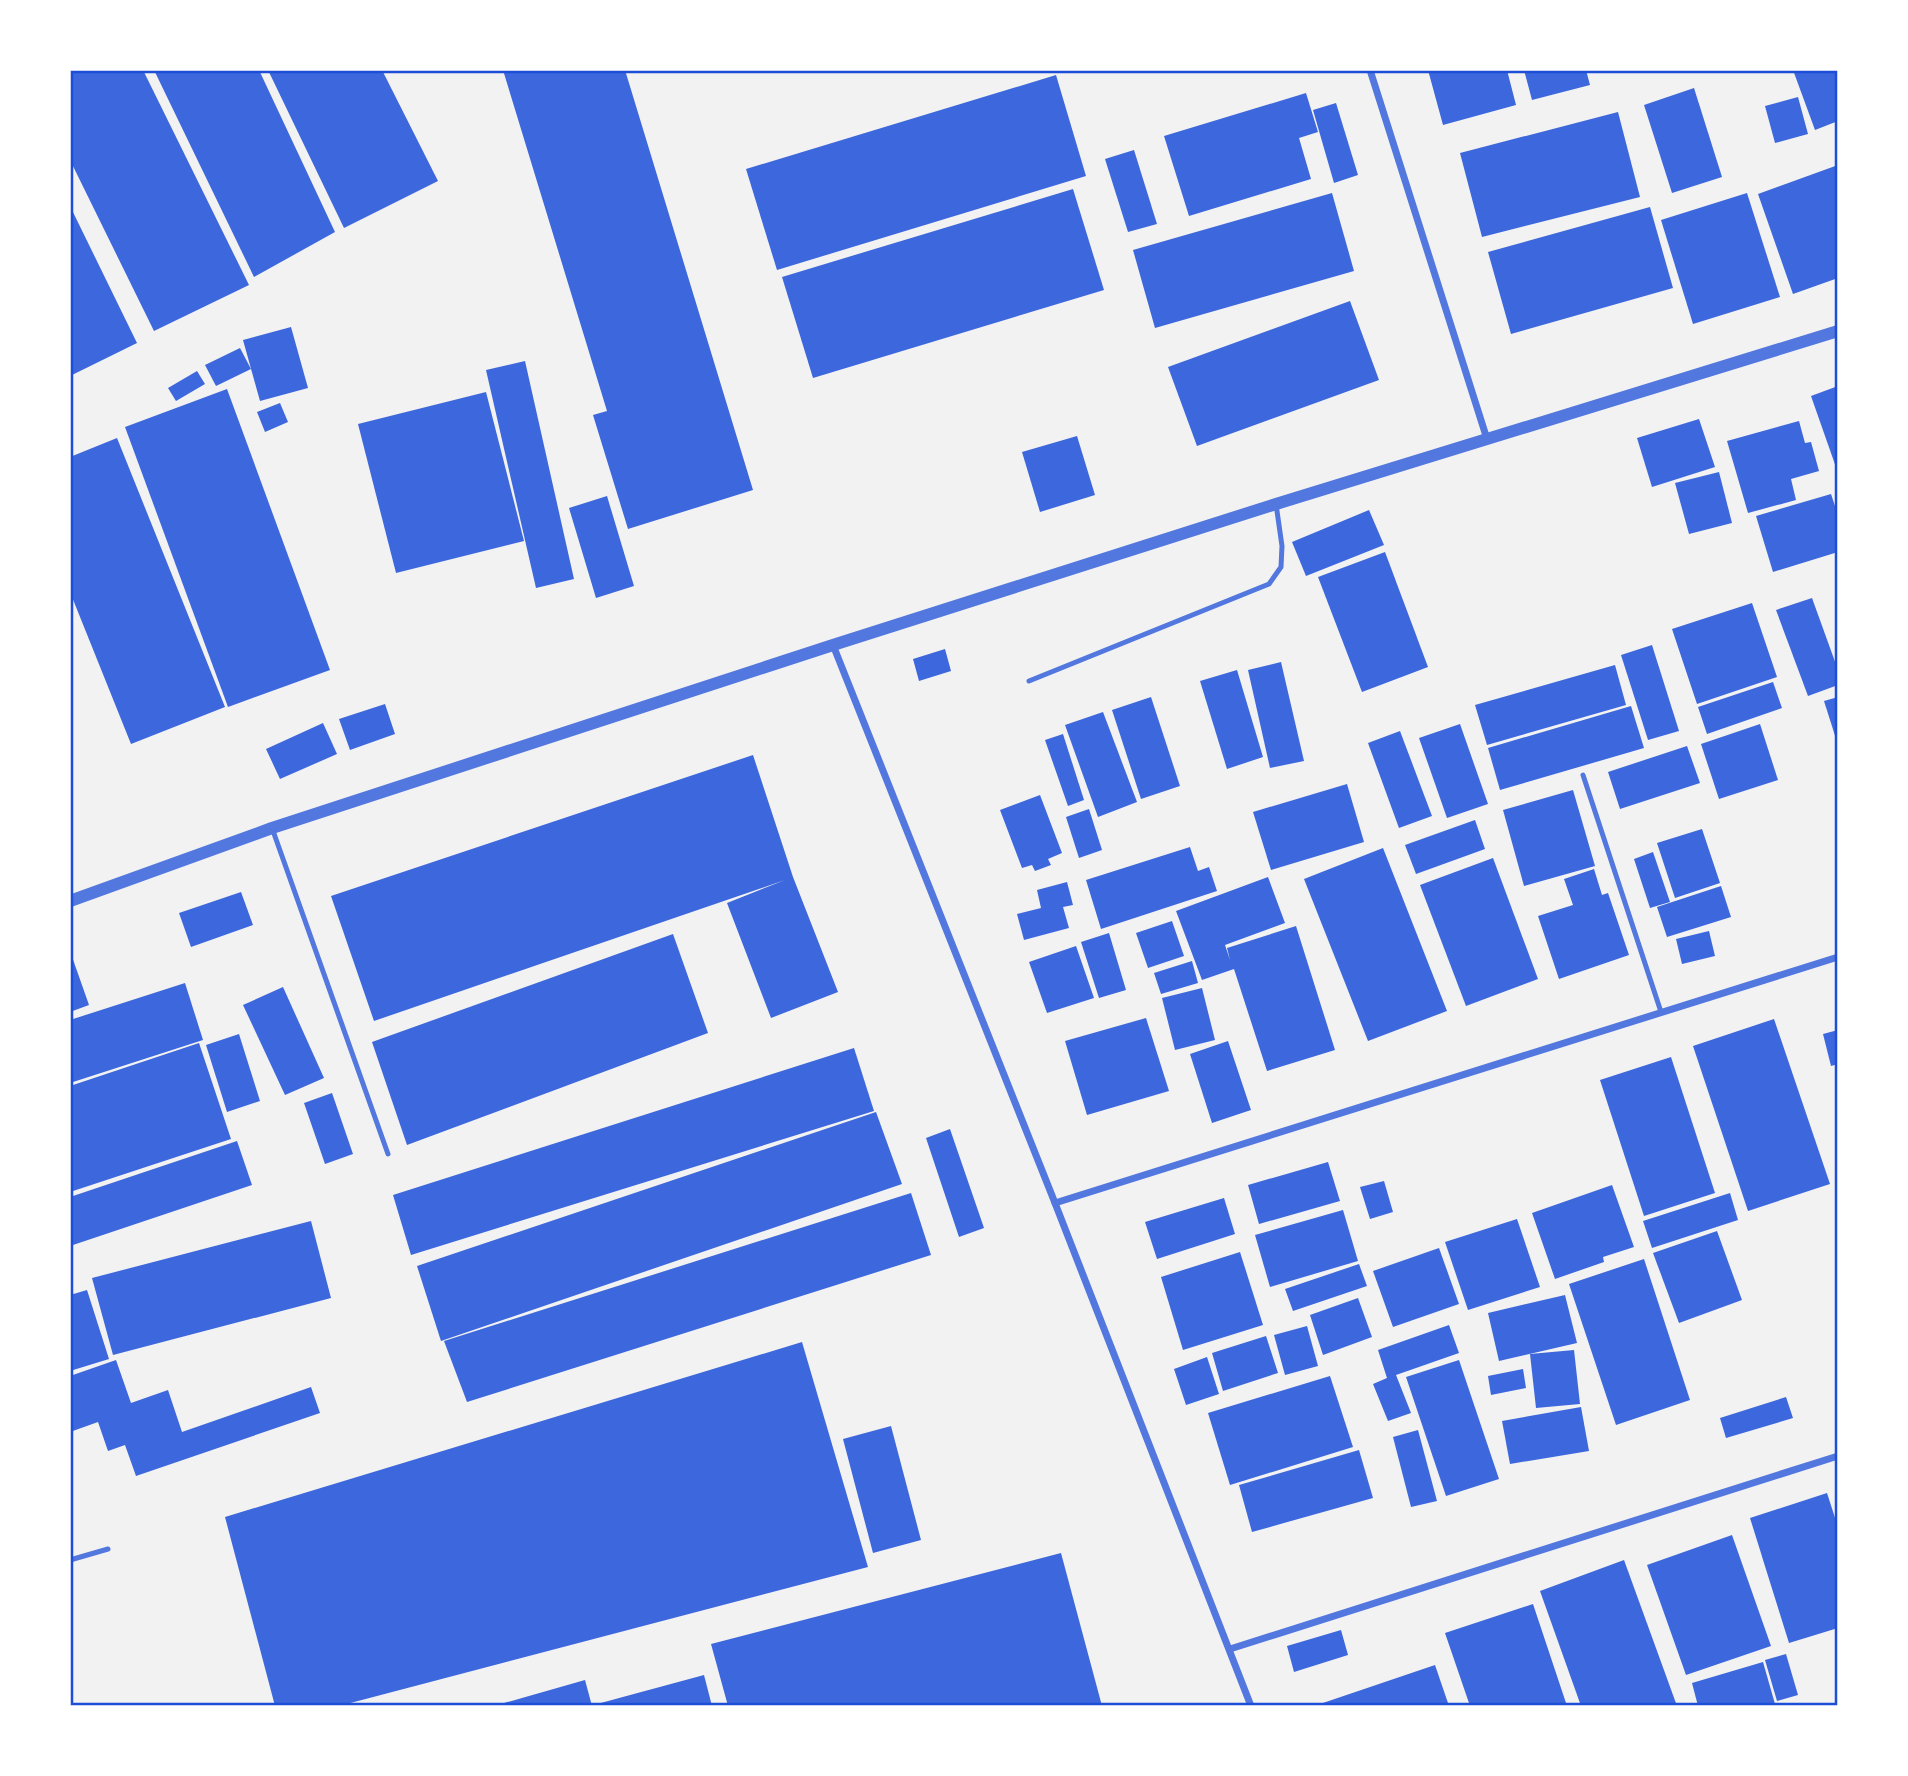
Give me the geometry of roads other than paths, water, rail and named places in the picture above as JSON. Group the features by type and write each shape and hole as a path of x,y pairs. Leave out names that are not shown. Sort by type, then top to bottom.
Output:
{"street":[{"path":"1370,70 1487,439"},
{"path":"70,901 272,828 833,645 1838,331"},
{"path":"833,645 1251,1706"},
{"path":"1055,1203 1838,957"},
{"path":"1230,1649 1838,1456"}],"lane":[{"path":"1029,681 1269,583 1281,567 1282,546 1276,505"},
{"path":"1583,775 1661,1012"},
{"path":"272,828 388,1154"},
{"path":"70,1560 108,1549"}]}
